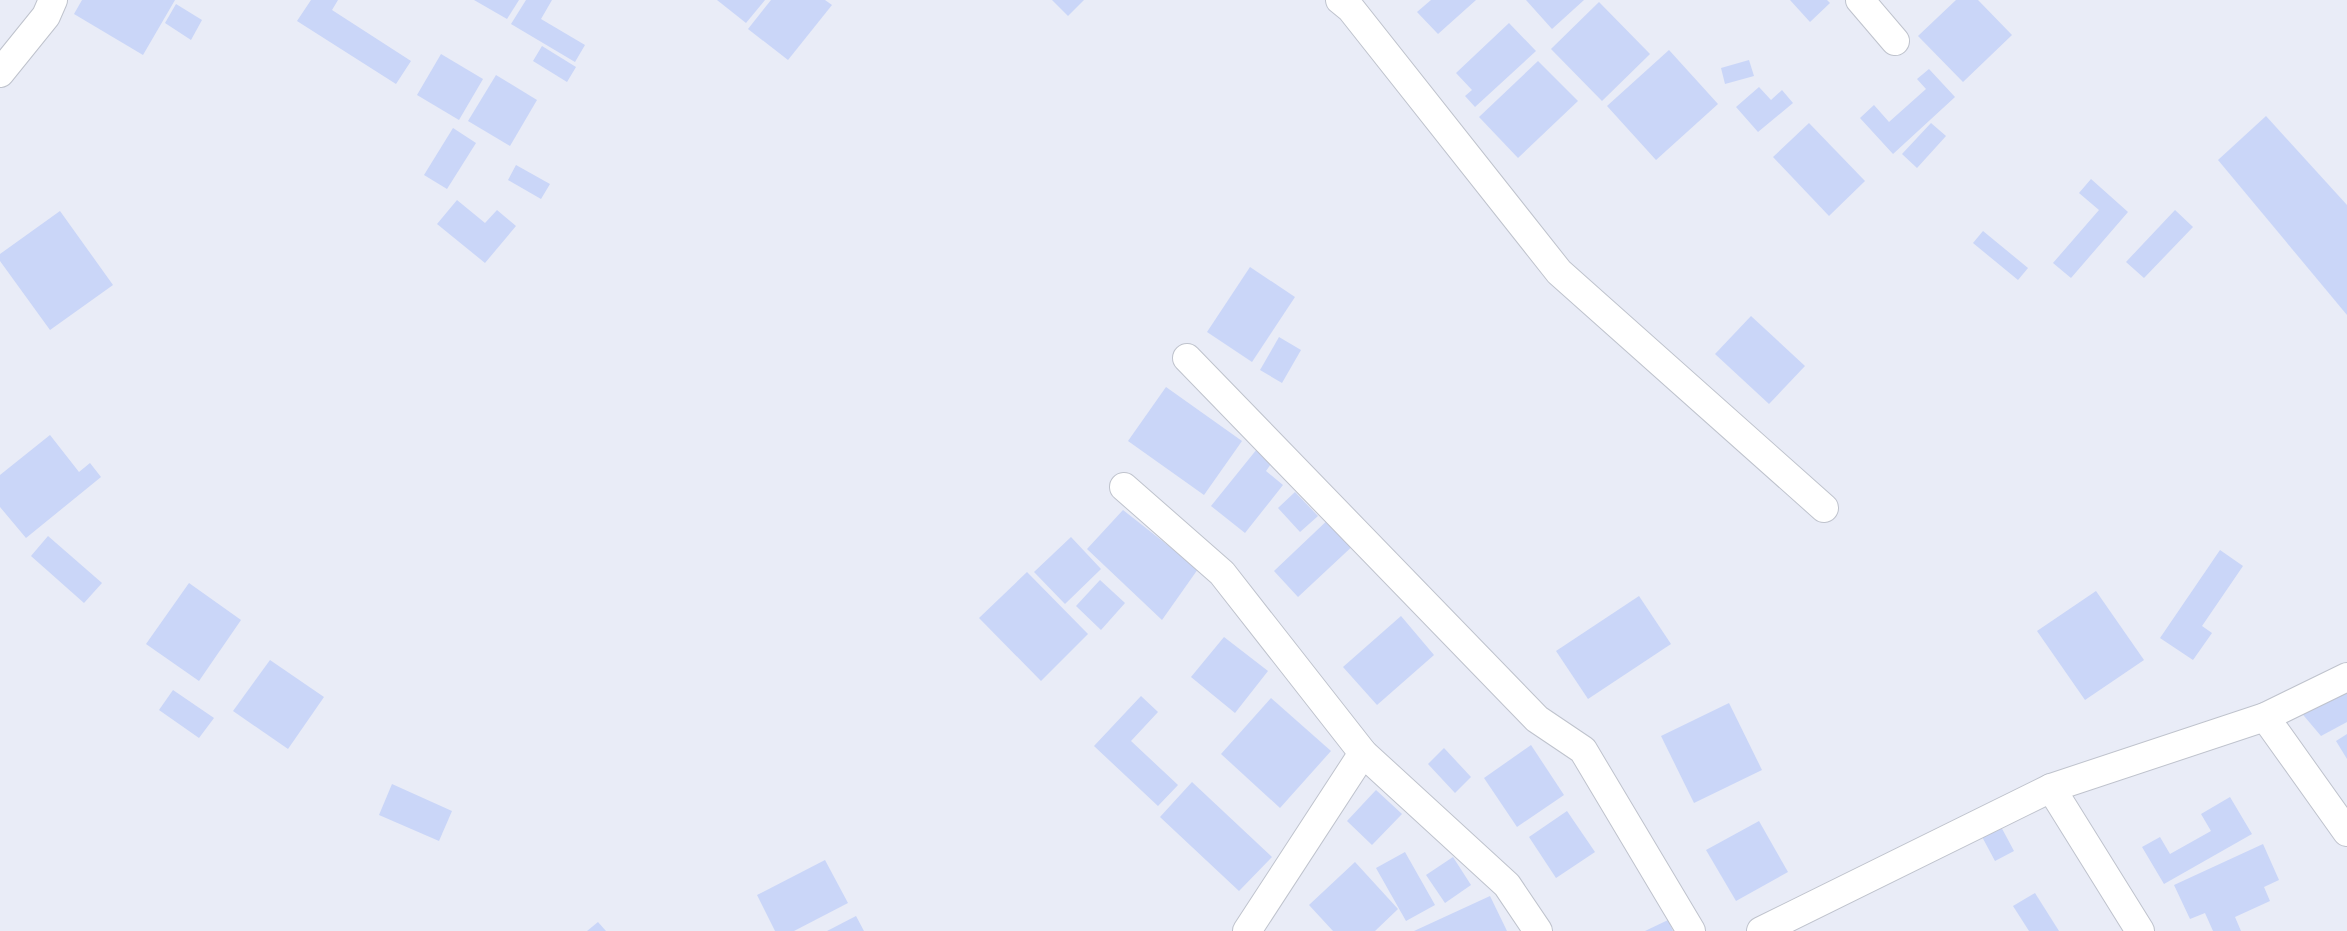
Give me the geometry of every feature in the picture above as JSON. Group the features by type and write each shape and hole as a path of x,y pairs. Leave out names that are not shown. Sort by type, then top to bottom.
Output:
{"street":[{"path":"0,73 46,16 53,0"},
{"path":"1340,0 1351,9 1559,272 1824,508"},
{"path":"1860,0 1895,41"},
{"path":"1188,358 1537,719 1582,750 1691,931"},
{"path":"1124,487 1222,573 1363,753 1507,885 1538,931"},
{"path":"1761,931 2051,788 2265,717 2347,677"},
{"path":"2265,717 2347,832"},
{"path":"1247,931 1363,753"},
{"path":"2051,788 2140,931"}],"building":[{"path":"82,0 175,0 143,55 74,14"},
{"path":"311,0 338,0 332,10 411,61 396,84 297,21"},
{"path":"474,0 519,0 507,19"},
{"path":"526,0 552,0 541,19 585,45 575,62 511,24"},
{"path":"717,0 765,0 746,23"},
{"path":"771,0 825,0 832,5 788,60 748,29"},
{"path":"1052,0 1084,0 1068,16"},
{"path":"1431,0 1476,0 1438,34 1417,12"},
{"path":"1526,0 1584,0 1552,29"},
{"path":"1790,0 1827,0 1830,3 1810,22"},
{"path":"1956,0 1978,0 2012,35 1963,82 1918,36"},
{"path":"1599,2 1650,54 1602,101 1551,49"},
{"path":"176,4 202,20 191,40 165,23"},
{"path":"1509,23 1536,51 1475,107 1465,96 1472,90 1456,73"},
{"path":"542,46 576,67 567,82 533,61"},
{"path":"1669,50 1718,104 1656,160 1607,106"},
{"path":"441,54 483,79 459,120 417,95"},
{"path":"1749,60 1754,76 1725,84 1721,68"},
{"path":"1538,61 1578,101 1518,158 1479,117"},
{"path":"1929,69 1955,97 1893,154 1860,118 1874,105 1889,122 1926,89 1917,79"},
{"path":"496,75 537,100 510,146 468,121"},
{"path":"1759,87 1771,100 1782,90 1793,103 1758,132 1736,107"},
{"path":"2266,116 2347,205 2347,315 2218,160"},
{"path":"1809,123 1865,181 1829,216 1773,157"},
{"path":"1931,123 1946,136 1917,168 1902,154"},
{"path":"453,128 476,143 447,189 424,175"},
{"path":"516,165 550,184 541,199 508,180"},
{"path":"2091,179 2128,212 2071,278 2053,263 2099,210 2079,193"},
{"path":"457,200 485,223 497,210 516,226 485,263 437,224"},
{"path":"2175,210 2193,227 2144,278 2126,262"},
{"path":"60,211 113,285 50,330 0,261 0,254"},
{"path":"1983,231 2028,268 2018,280 1973,243"},
{"path":"1250,267 1295,297 1252,362 1207,332"},
{"path":"1751,316 1805,366 1769,404 1715,354"},
{"path":"1279,337 1301,350 1282,383 1260,370"},
{"path":"1166,387 1242,441 1204,495 1128,441"},
{"path":"50,435 79,472 90,463 101,477 26,538 0,507 0,475"},
{"path":"1257,449 1273,461 1266,471 1283,485 1245,533 1211,506"},
{"path":"1295,492 1318,516 1300,532 1278,508"},
{"path":"1123,510 1198,569 1162,620 1087,549"},
{"path":"1333,515 1358,541 1298,597 1274,571"},
{"path":"48,536 102,583 84,603 31,556"},
{"path":"1071,537 1101,569 1065,604 1034,572"},
{"path":"2220,550 2243,566 2202,626 2212,633 2193,660 2160,638"},
{"path":"1027,572 1088,634 1041,681 979,618"},
{"path":"1100,580 1125,603 1101,630 1076,606"},
{"path":"189,583 241,620 199,681 146,644"},
{"path":"2096,591 2144,660 2085,700 2037,631"},
{"path":"1639,596 1671,644 1588,699 1556,651"},
{"path":"1401,616 1434,655 1377,705 1343,667"},
{"path":"1224,637 1268,671 1235,713 1191,677"},
{"path":"270,660 324,697 288,749 233,711"},
{"path":"2347,686 2347,722 2321,736 2299,710"},
{"path":"173,690 214,718 199,738 159,710"},
{"path":"1141,696 1158,712 1131,741 1178,785 1158,806 1094,746"},
{"path":"1271,698 1331,751 1280,808 1221,754"},
{"path":"1729,703 1762,770 1694,803 1661,736"},
{"path":"2347,734 2347,759 2336,741"},
{"path":"1531,745 1564,795 1517,827 1484,778"},
{"path":"1444,748 1471,777 1455,793 1428,764"},
{"path":"1192,782 1272,857 1239,891 1160,817"},
{"path":"392,784 452,811 439,841 379,815"},
{"path":"1376,790 1402,814 1372,845 1347,821"},
{"path":"2230,797 2252,834 2164,884 2142,847 2160,837 2170,854 2211,831 2201,814"},
{"path":"1567,811 1595,852 1556,878 1529,837"},
{"path":"1759,821 1788,872 1736,901 1706,850"},
{"path":"1999,823 2014,851 1995,861 1980,833"},
{"path":"2263,844 2279,880 2264,887 2270,901 2235,917 2241,931 2213,931 2205,913 2190,919 2174,885"},
{"path":"1405,852 1435,905 1406,921 1376,868"},
{"path":"1453,857 1471,885 1445,903 1426,875"},
{"path":"825,860 848,903 794,931 775,931 757,895"},
{"path":"1355,862 1398,909 1375,931 1333,931 1309,905"},
{"path":"2035,893 2059,931 2029,931 2013,906"},
{"path":"1490,896 1507,931 1414,931"},
{"path":"856,916 864,931 827,931"},
{"path":"1668,920 1673,931 1645,931"},
{"path":"598,922 606,931 587,931"}]}
